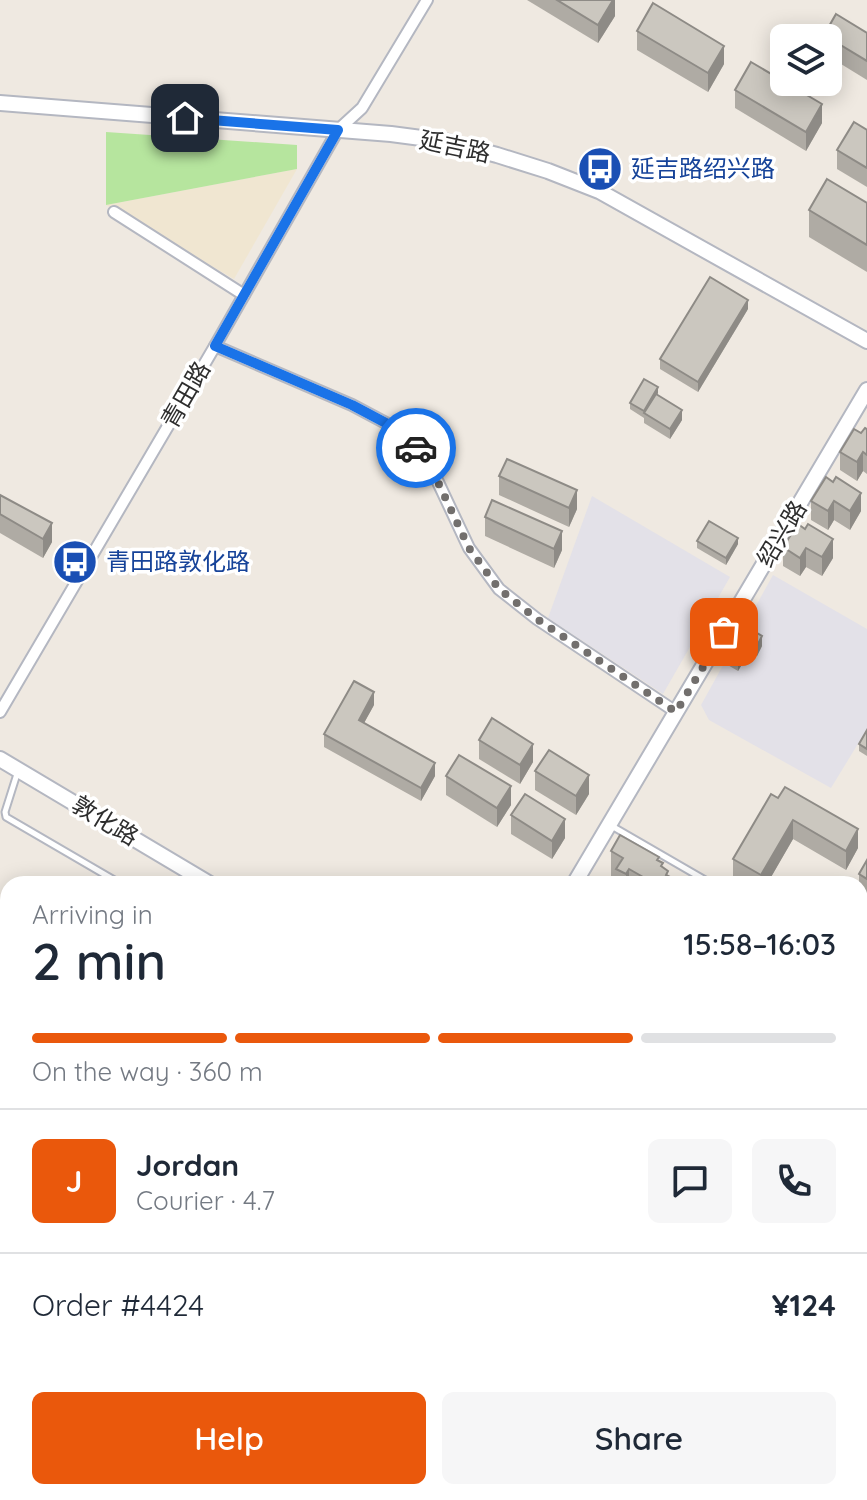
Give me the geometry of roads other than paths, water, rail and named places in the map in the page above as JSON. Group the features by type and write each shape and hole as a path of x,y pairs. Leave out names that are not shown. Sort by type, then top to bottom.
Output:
{"main road":[{"name":"延吉路","path":"0,103 391,134 444,141 510,159 599,191 867,341"},
{"name":"绍兴路","path":"579,876 867,390"},
{"name":"敦化路","path":"0,759 197,876"}],"street":[{"name":"青田路","path":"0,712 338,130 362,108 427,0"},
{"path":"114,212 244,295"},
{"path":"215,346 352,405 399,430 429,463 469,548 499,589 537,619 676,712"}],"lane":[{"path":"18,770 6,817 107,876"},
{"path":"609,825 698,876"}],"place":[{"name":"延吉路绍兴路","path":"600,169"},
{"name":"青田路敦化路","path":"75,562"}]}
